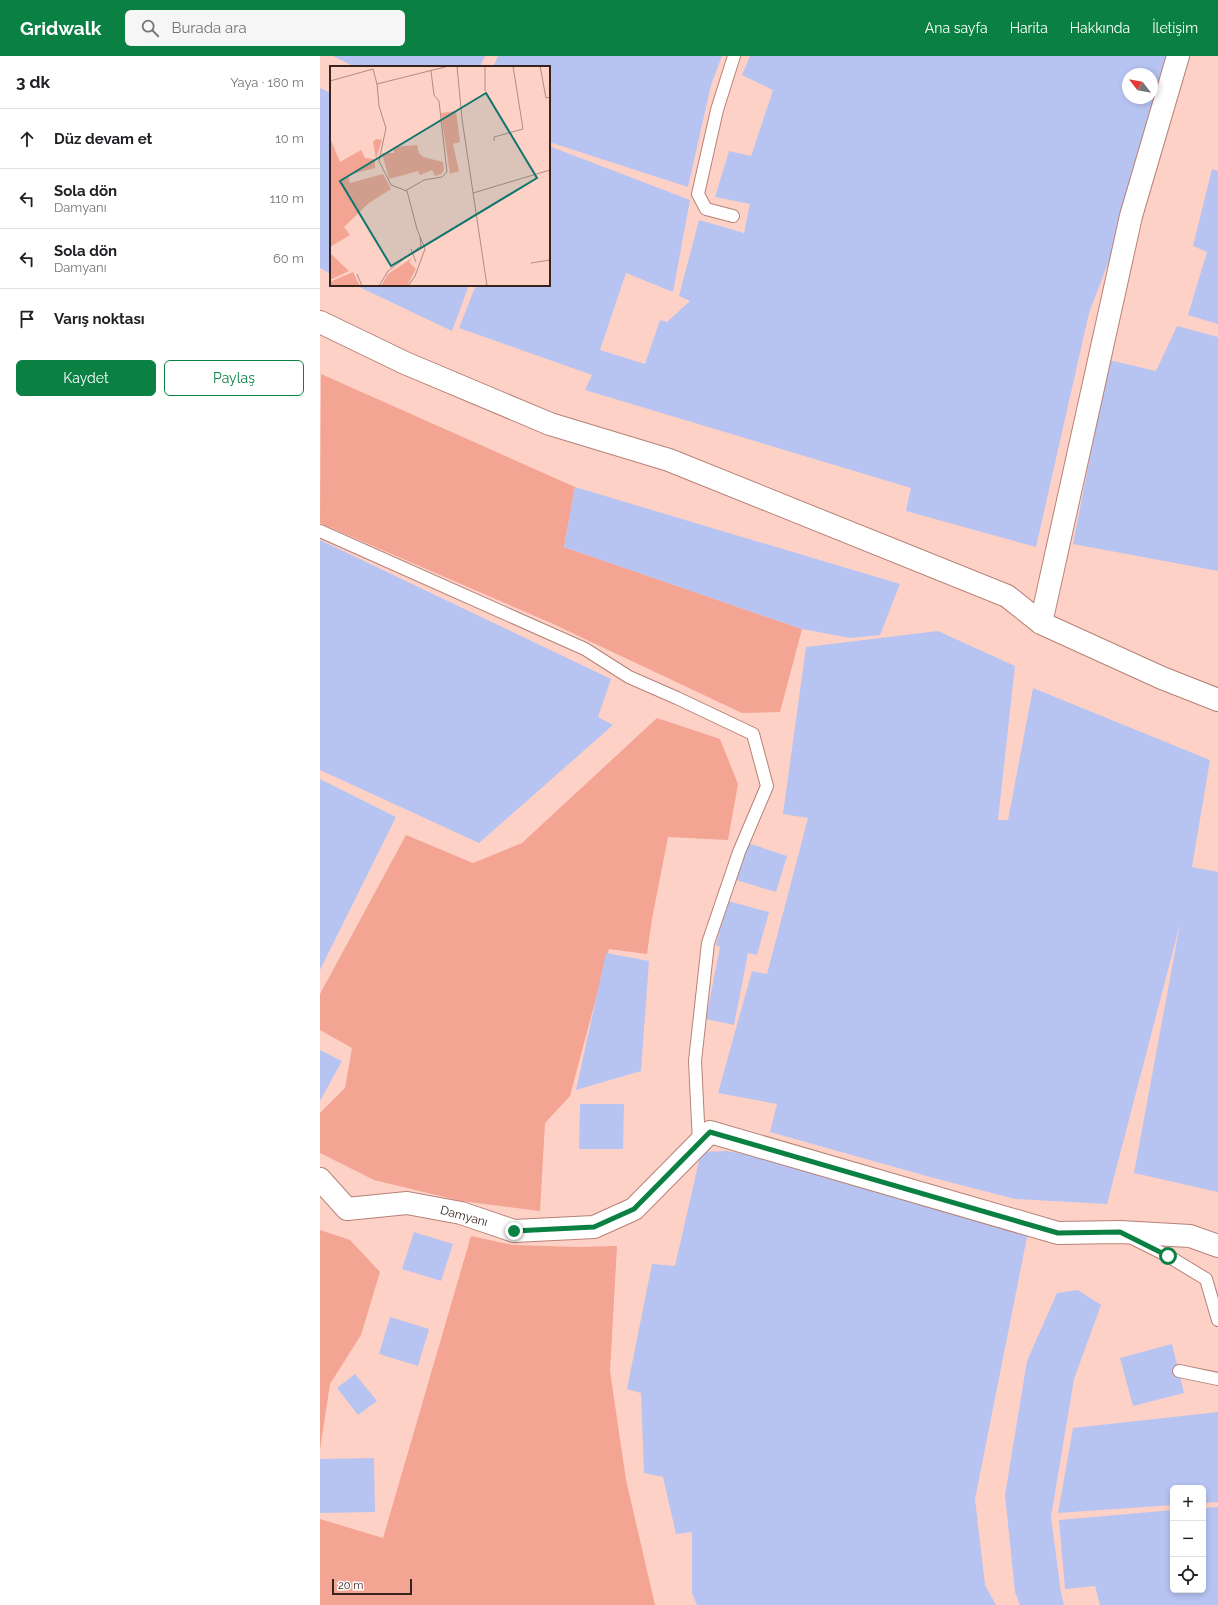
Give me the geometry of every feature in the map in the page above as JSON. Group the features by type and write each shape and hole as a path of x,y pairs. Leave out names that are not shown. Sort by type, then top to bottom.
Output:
{"street":[{"path":"1041,623 1131,216 1178,56"},
{"path":"320,322 405,363 550,424 669,460 1007,596 1041,623 1162,678 1218,700"},
{"name":"Damyanı","path":"320,1179 347,1210 407,1203 461,1213 514,1231 594,1227 634,1209 710,1132 1058,1233 1120,1232 1190,1236 1218,1246"}],"lane":[{"path":"733,216 706,209 698,194 717,110 734,56"},
{"path":"320,531 585,649 629,677 754,734 767,786 739,852 708,944 695,1061 699,1143"},
{"path":"1120,1232 1168,1256 1206,1279 1218,1320"},
{"path":"1179,1371 1218,1379"}],"shaded area":[{"path":"321,374 575,487 564,547 802,629 780,712 742,713 551,623 320,523"},
{"path":"657,718 720,739 738,784 728,840 668,837 652,919 647,954 609,949 570,1096 545,1123 540,1211 461,1201 374,1180 320,1153 320,1113 345,1088 352,1048 320,1030 320,994 406,835 473,863 522,843"},
{"path":"320,1230 350,1240 380,1272 361,1335 330,1384 320,1450"},
{"path":"471,1236 512,1245 578,1247 617,1246 610,1371 626,1480 655,1605 320,1605 320,1519 383,1538"}],"building":[{"path":"333,56 485,56 480,66 353,66"},
{"path":"498,56 722,56 711,85 688,187 550,142 550,66 493,66"},
{"path":"750,56 1171,56 1158,104 1132,200 1089,313 1036,547 906,511 911,488 585,390 592,375 459,328 476,286 550,286 550,146 690,200 673,292 626,273 600,350 645,364 660,320 667,322 690,301 679,296 699,220 744,233 750,204 715,197 729,151 751,156 773,90 742,75"},
{"path":"320,88 330,93 330,273 320,268"},
{"path":"1212,169 1218,171 1218,324 1188,315 1207,252 1193,246"},
{"path":"357,286 469,286 452,331"},
{"path":"1177,326 1218,337 1218,571 1073,544 1109,360 1156,371"},
{"path":"575,487 900,584 880,635 850,638 802,629 564,547"},
{"path":"320,540 611,679 598,717 613,725 479,843 320,770"},
{"path":"938,631 1015,666 998,820 1008,820 1033,688 1210,760 1192,867 1218,872 1218,1192 1134,1173 1180,924 1107,1204 1015,1199 930,1177 770,1132 777,1104 718,1093 752,971 767,974 808,818 783,814 806,647"},
{"path":"320,779 396,817 320,970"},
{"path":"748,843 787,856 776,892 736,880"},
{"path":"728,901 769,912 757,955 748,953 734,1025 706,1019 720,947 716,945"},
{"path":"606,953 649,961 641,1071 576,1090"},
{"path":"320,1050 342,1061 320,1101"},
{"path":"580,1104 624,1104 623,1149 579,1149"},
{"path":"727,1151 781,1161 1028,1232 975,1499 985,1585 996,1605 697,1605 692,1593 692,1532 676,1534 663,1477 644,1473 641,1393 627,1389 652,1264 675,1266 701,1152"},
{"path":"414,1232 453,1244 441,1281 402,1269"},
{"path":"1078,1290 1101,1305 1074,1379 1051,1517 1061,1593 1064,1605 1020,1605 1015,1592 1005,1495 1027,1361 1057,1293"},
{"path":"390,1317 429,1329 418,1366 379,1354"},
{"path":"1172,1344 1184,1393 1133,1406 1120,1358"},
{"path":"355,1374 377,1401 358,1415 337,1388"},
{"path":"1218,1412 1218,1502 1206,1503 1206,1485 1170,1485 1170,1505 1058,1513 1073,1428"},
{"path":"374,1458 375,1512 320,1513 320,1459"},
{"path":"1218,1507 1218,1605 1100,1605 1095,1586 1065,1589 1059,1520 1170,1510 1170,1593 1206,1593 1206,1508"}],"route":[{"path":"514,1231 594,1227 634,1209 710,1132 1058,1233 1120,1232 1168,1256"}]}
